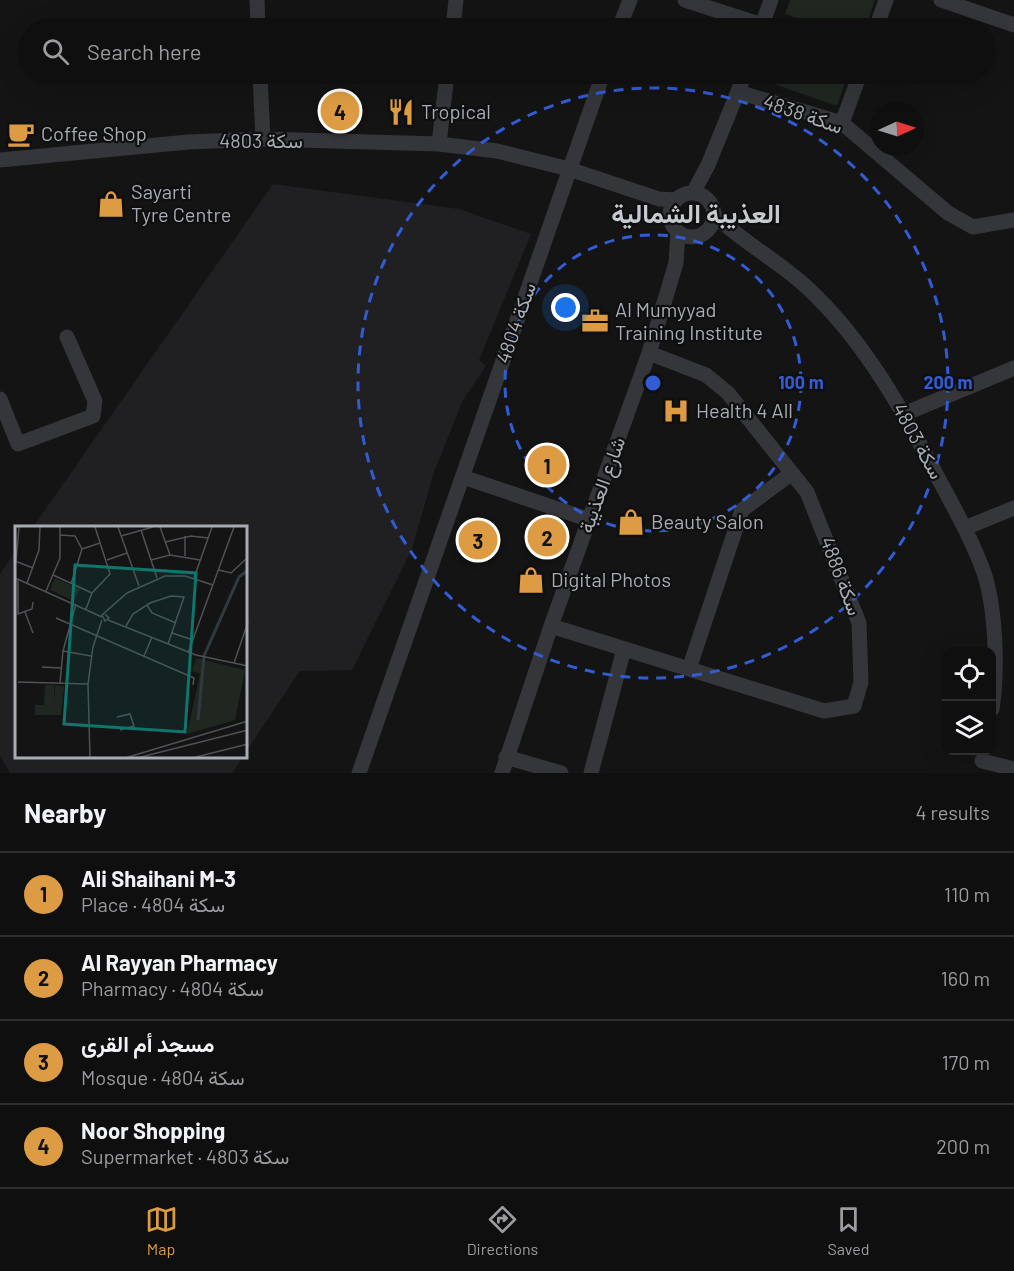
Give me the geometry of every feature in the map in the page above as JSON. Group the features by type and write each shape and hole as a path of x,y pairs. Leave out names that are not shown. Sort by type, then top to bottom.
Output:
{"street":[{"path":"257,0 258,18"},
{"path":"454,18 456,0"},
{"path":"624,18 630,0"},
{"path":"685,0 736,18"},
{"path":"764,18 771,0"},
{"path":"880,18 886,0"},
{"path":"941,0 992,18"},
{"path":"996,20 1014,26"},
{"path":"260,84 263,139"},
{"path":"439,144 446,84"},
{"name":"سكة 4804","path":"359,773 599,84"},
{"path":"708,165 711,207 703,233 687,237 678,232 671,223 673,205 693,193 708,165 741,84"},
{"path":"842,123 856,84"},
{"name":"سكة 4838","path":"738,92 842,123 948,213 973,227 1014,220"},
{"name":"سكة 4803","path":"0,160 188,142 263,139 439,144 496,151 569,169 673,205"},
{"path":"693,193 711,207"},
{"name":"سكة 4803","path":"711,207 731,232 789,272 817,297 857,341 904,414 965,528 985,575 993,622 992,701"},
{"name":"شارع العذيبة","path":"502,773 551,626 649,353 676,263 678,232"},
{"name":"سكة 4803","path":"703,233 731,232"},
{"name":"شارع العذيبة","path":"676,263 703,233"},
{"path":"0,399 5,424 18,444 93,416 95,401 68,337"},
{"name":"سكة 4886","path":"551,626 824,711 854,706 861,682 859,623 807,492 728,393 706,375 649,353"},
{"path":"904,414 1014,368"},
{"path":"689,669 742,510 792,473"},
{"path":"463,477 590,520"},
{"path":"965,528 1014,508"},
{"path":"591,773 624,649"},
{"path":"506,757 561,773"},
{"path":"981,761 1014,770"}],"shaded area":[{"path":"790,0 875,0 869,18 796,18 785,14"},
{"path":"774,84 845,84 837,106"},
{"path":"273,184 459,209 531,234 479,360 486,366 463,400 434,472 412,549 352,670 300,671 248,749 248,526 34,526"},
{"path":"15,552 15,758 242,758 232,773 10,773 0,756 0,574"}],"place":[{"name":"Noor Shopping","path":"340,111"},
{"name":"Tropical","path":"401,112"},
{"name":"Coffee Shop","path":"21,134"},
{"name":"Sayarti Tyre Centre","path":"111,204"},
{"name":"Al Mumyyad Training Institute","path":"595,321"},
{"name":"Health 4 All","path":"676,411"},
{"name":"Ali Shaihani M-3","path":"547,465"},
{"name":"Beauty Salon","path":"631,522"},
{"name":"Al Rayyan Pharmacy","path":"547,537"},
{"name":"مسجد أم القرى","path":"478,540"},
{"name":"Digital Photos","path":"531,580"}],"district":[{"name":"العذيبة الشمالية","path":"696,214"}]}
